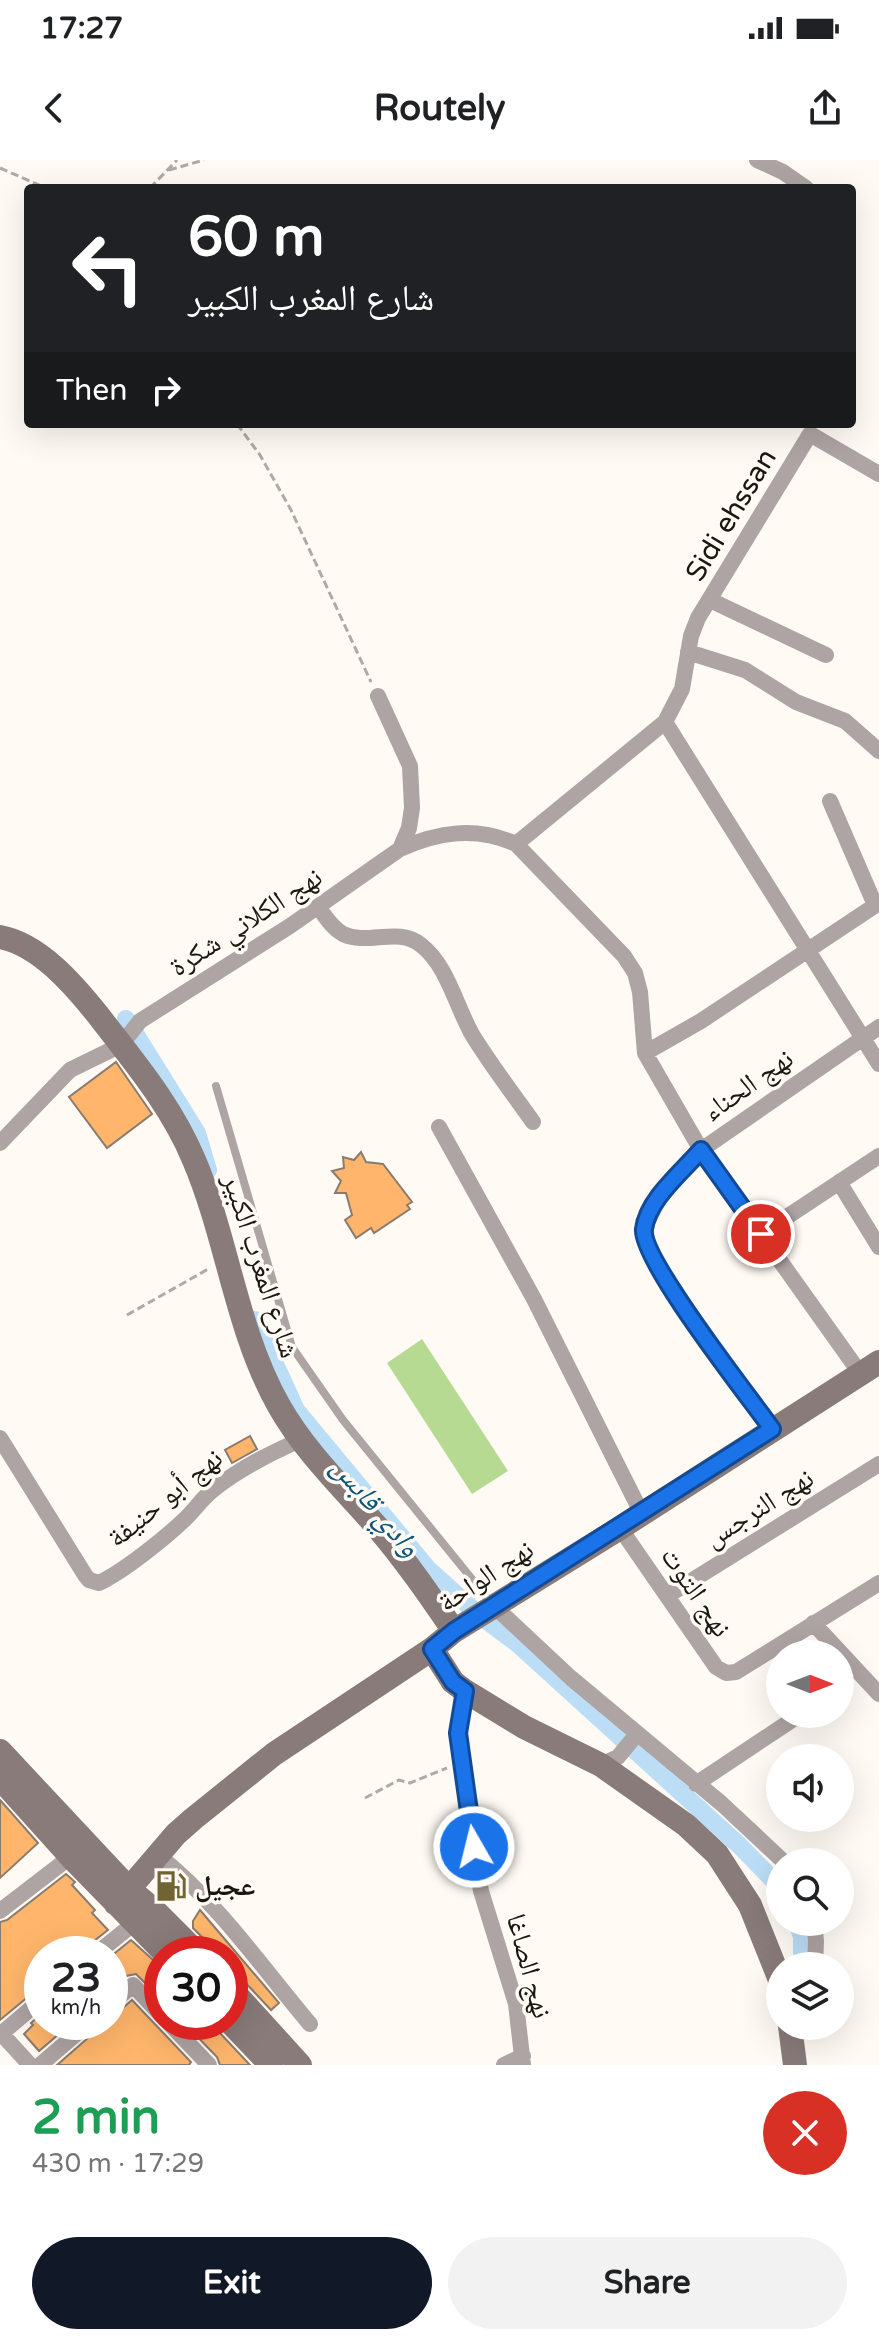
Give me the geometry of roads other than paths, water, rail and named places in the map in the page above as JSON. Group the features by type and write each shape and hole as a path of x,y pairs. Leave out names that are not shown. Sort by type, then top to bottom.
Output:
{"street":[{"path":"757,160 800,184"},
{"name":"Sidi ehssan","path":"665,722 682,689 691,636 813,429 879,474"},
{"path":"710,600 826,655"},
{"path":"688,652 745,670 796,702 845,721 879,751"},
{"path":"378,696 410,766 412,808 409,828 400,849"},
{"path":"870,1368 761,1234 701,1150 645,1053 640,992 635,973 624,956 516,844 665,722 879,1064"},
{"path":"645,1053 701,1021 877,904 830,801"},
{"name":"نهج الكلاني شكرة","path":"0,1143 70,1070 121,1045 140,1021 318,907 400,849 420,840 460,832 481,833 516,844"},
{"path":"318,907 332,925 344,934 360,937 401,936 422,945 441,971 473,1035 533,1122"},
{"name":"شارع المغرب الكبير","path":"0,937 36,953 66,979 153,1084 175,1118 196,1163 227,1258 248,1338 278,1404 300,1440 380,1530 454,1631"},
{"name":"نهج الحناء","path":"772,1429 682,1306 648,1248 644,1229 658,1200 701,1150 879,1027"},
{"path":"439,1127 534,1299 642,1514"},
{"path":"761,1234 879,1156"},
{"path":"839,1182 879,1247"},
{"name":"نهج الواحة","path":"123,1897 193,1819 274,1754 432,1649 454,1631 870,1368"},
{"name":"نهج أبو حنيفة","path":"0,1438 85,1575 99,1583 166,1535 187,1518 205,1496 249,1463 300,1440"},
{"name":"نهج النرجس","path":"667,1596 879,1464"},
{"name":"نهج التوت","path":"620,1528 719,1671 736,1672 813,1623"},
{"path":"879,1583 813,1623 879,1694"},
{"path":"494,1606 571,1678 722,1804 769,1848"},
{"path":"432,1649 453,1682 465,1691 524,1727 601,1765 686,1825 717,1854 750,1905 769,1952"},
{"name":"نهج الصاغا","path":"465,1691 458,1733 481,1891 516,2004 523,2060"},
{"path":"696,1784 780,1728"},
{"path":"601,1765 618,1757 637,1734"},
{"path":"0,1751 79,1850 123,1897 172,1936"},
{"path":"0,1778 79,1850"},
{"path":"0,1911 79,1850"},
{"path":"158,1855 183,1875 213,1908 310,2024"},
{"path":"119,1936 144,1916"},
{"path":"144,1916 156,1936"},
{"path":"128,1989 133,1985 144,1997"},
{"path":"248,2008 300,2065"},
{"path":"24,2013 1,2032 30,2065"},
{"path":"40,2065 69,2040"},
{"path":"184,2040 204,2063"},
{"path":"247,2040 271,2065"},
{"path":"794,2040 795,2065"},
{"path":"504,2065 523,2060"}],"lane":[{"path":"216,1086 292,1347 343,1420 494,1606"}],"waterway":[{"name":"وادي قابس","path":"126,1019 197,1133 208,1170"},
{"name":"وادي قابس","path":"255,1320 296,1410 428,1569 479,1615 518,1644 766,1873"},
{"name":"وادي قابس","path":"802,1936 802,1952"}],"place":[{"name":"عجيل","path":"171,1886"}]}
